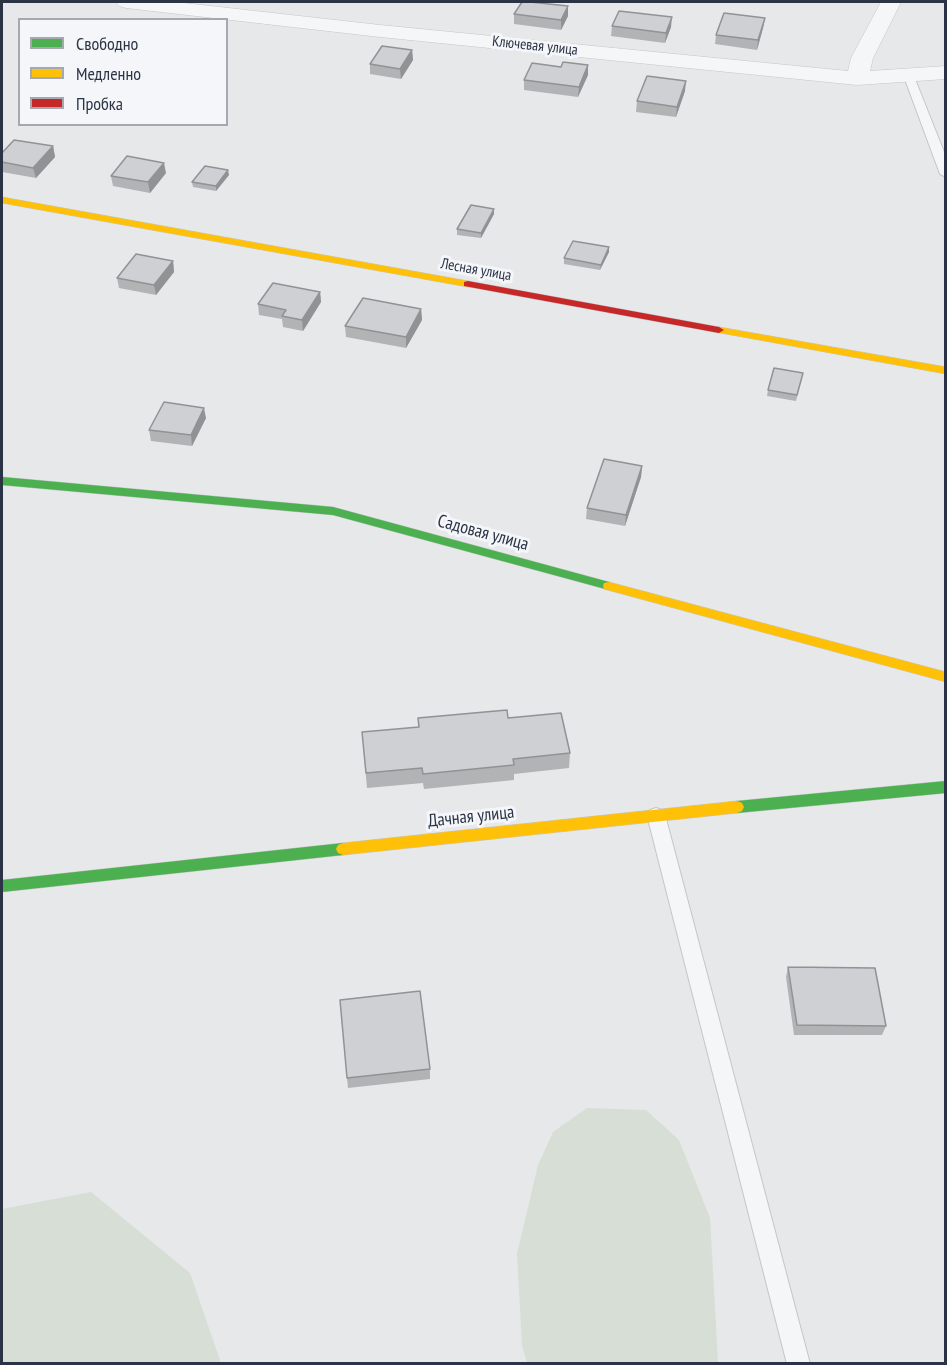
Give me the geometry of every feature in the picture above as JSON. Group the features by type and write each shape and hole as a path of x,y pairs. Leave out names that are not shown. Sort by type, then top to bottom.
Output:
{"street":[{"name":"Ключевая улица","path":"126,2 381,31 857,78 945,72"},
{"path":"857,78 862,58 891,2"},
{"name":"Лесная улица","path":"2,200 945,371"},
{"name":"Садовая улица","path":"2,481 333,511 945,677"},
{"name":"Дачная улица","path":"2,886 656,815 945,787"}],"lane":[{"path":"908,74 945,174"},
{"path":"656,815 798,1364"}],"shaded area":[{"path":"587,1108 646,1110 679,1140 710,1218 718,1363 527,1363 522,1345 517,1254 538,1165 553,1132"},
{"path":"91,1192 190,1273 221,1363 2,1363 2,1209"}],"building":[{"path":"522,2 568,6 561,20 514,14"},
{"path":"619,11 672,17 666,33 612,26"},
{"path":"724,13 765,18 758,40 716,35"},
{"path":"382,46 412,50 400,69 370,64"},
{"path":"563,62 588,65 579,87 524,80 532,63 561,67"},
{"path":"647,76 686,81 677,107 637,101"},
{"path":"14,140 53,146 33,168 2,162 2,153"},
{"path":"127,156 164,163 148,182 111,176"},
{"path":"205,166 228,170 216,186 192,182"},
{"path":"471,205 494,209 481,233 457,229"},
{"path":"573,241 609,247 601,265 564,258"},
{"path":"136,254 173,261 154,285 117,278"},
{"path":"273,283 320,292 302,320 282,316 286,310 258,304"},
{"path":"363,298 421,309 406,337 345,326"},
{"path":"774,368 803,373 797,395 768,390"},
{"path":"164,402 204,408 191,435 149,430"},
{"path":"604,459 642,466 626,515 587,508"},
{"path":"507,710 508,718 561,713 570,753 513,759 514,765 423,774 422,768 366,773 362,732 419,727 418,718"},
{"path":"788,967 875,968 886,1026 797,1025"},
{"path":"420,991 430,1069 347,1078 340,1000"}],"traffic: fast":[{"path":"2,481 333,511 609,586"},
{"path":"737,807 946,787"},
{"path":"2,886 343,849"}],"traffic: slow":[{"path":"2,200 468,284"},
{"path":"719,330 946,371"},
{"path":"609,586 946,677"},
{"path":"343,849 737,807"}],"traffic: jam":[{"path":"468,284 719,330"}]}
